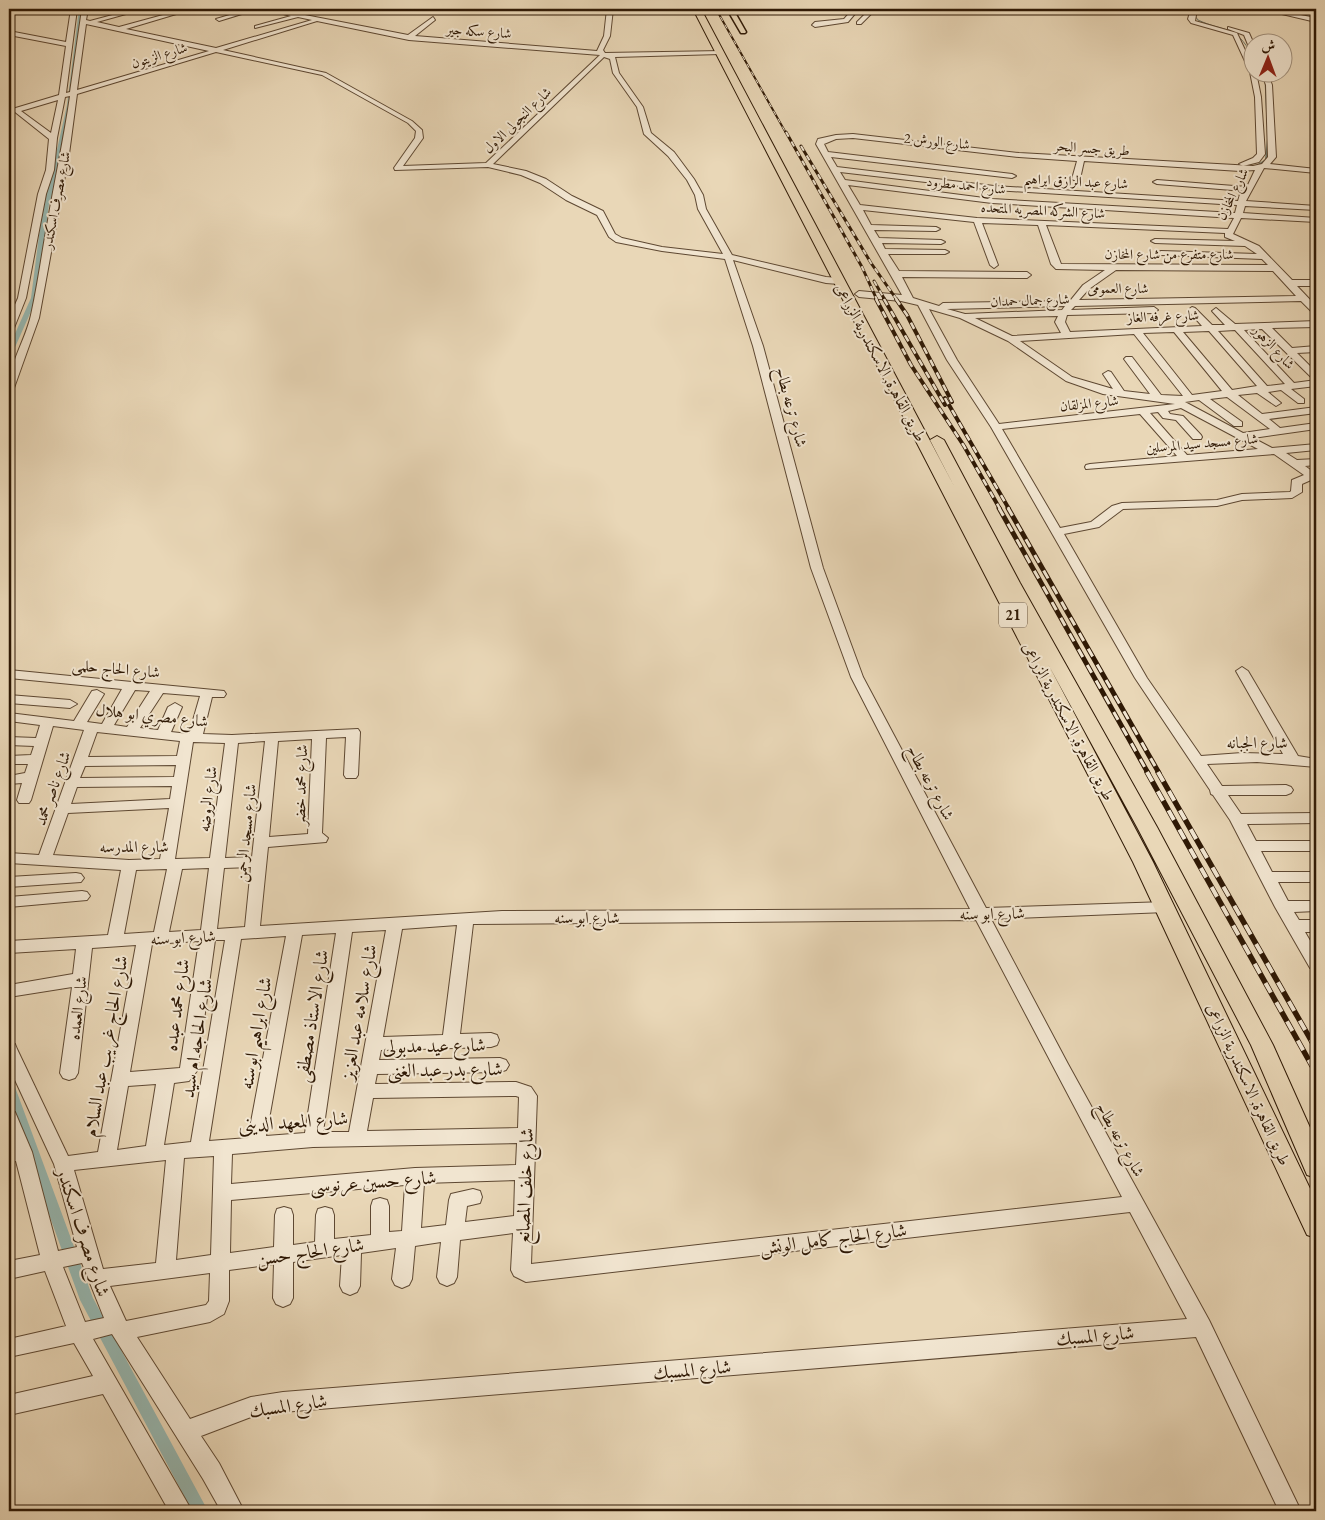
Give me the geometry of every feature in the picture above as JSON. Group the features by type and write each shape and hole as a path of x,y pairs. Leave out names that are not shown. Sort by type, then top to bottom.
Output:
{"highway":[{"name":"طريق القاهرة, الاسكندرية الزراعى","path":"697,9 1166,907 1316,1227"},
{"name":"طريق القاهرة, الاسكندرية الزراعى","path":"705,9 1012,583 1152,836 1262,1045 1316,1168"},
{"path":"1301,1134 1316,1155"}],"main road":[{"path":"730,9 743,32"}],"street":[{"name":"شارع مصرف اسكندر","path":"10,323 22,298 42,194 50,170 53,138 62,96 74,9"},
{"path":"119,29 190,9"},
{"path":"201,11 208,9"},
{"path":"212,16 238,9"},
{"path":"220,19 255,9"},
{"name":"شارع سكه جير","path":"269,9 409,38 602,54 720,52"},
{"path":"602,54 600,50 607,36 610,9"},
{"path":"815,25 846,21 856,9"},
{"path":"859,23 874,9"},
{"path":"1194,9 1191,19 1193,22 1228,30 1237,36 1242,47"},
{"path":"1263,9 1316,20"},
{"path":"1281,9 1316,16"},
{"path":"100,26 143,11"},
{"path":"86,17 143,11"},
{"path":"257,28 297,16"},
{"name":"شارع مصرف اسكندر","path":"9,388 35,318 86,17"},
{"path":"86,17 100,26 327,75 413,124 419,130 420,136 398,168 488,165"},
{"path":"1200,17 1200,20 1208,23 1244,32"},
{"name":"شارع الزيتون","path":"12,111 316,20"},
{"path":"409,38 433,20"},
{"path":"9,33 70,45"},
{"path":"16,42 30,38"},
{"name":"شارع النجولى الاول","path":"488,165 602,54"},
{"name":"شارع ترعه بطاح","path":"602,54 613,58 616,73 639,103 648,134 671,154 690,179 699,195 704,212 722,243 758,347 817,568 857,677 1062,1069 1202,1326 1290,1511"},
{"path":"1255,82 1258,97 1260,151 1272,152"},
{"path":"1263,166 1271,160 1272,152 1268,82"},
{"path":"12,111 53,138"},
{"name":"طريق جسر البحر","path":"812,138 835,133 855,132 1028,153 1229,165 1256,160 1260,157 1260,151"},
{"name":"طريق جسر البحر","path":"822,141 836,137 853,136 1156,168 1237,169 1263,166 1316,171"},
{"path":"822,141 820,144 896,274 921,303 952,360 996,426 1140,678 1237,819 1283,907 1316,964"},
{"name":"شارع الورش 2","path":"822,141 1031,164"},
{"path":"826,154 1012,176"},
{"path":"1076,179 1080,159"},
{"name":"شارع النجولى الاول","path":"488,165 523,173 543,181 569,198 596,210 603,218 612,235 618,240 662,250 743,259 751,263 826,280 839,281"},
{"name":"شارع المخازن","path":"1263,166 1250,189 1243,196 1238,217 1228,235 1230,238 1256,248 1288,283 1315,307"},
{"path":"1157,198 1156,168 1228,176"},
{"name":"شارع عبد الرازق ابراهيم","path":"834,169 984,187 1316,208"},
{"name":"شارع احمد مطرود","path":"842,182 992,202 1316,220"},
{"path":"1157,182 1250,189"},
{"path":"1120,196 1141,210 1169,268"},
{"name":"شارع الشركه المصريه المتحده","path":"857,207 978,220 1229,231"},
{"path":"978,220 994,265"},
{"name":"شارع متفرع من شارع المخازن","path":"1041,223 1055,264 1063,267 1274,268"},
{"path":"868,227 936,229"},
{"path":"876,240 941,242"},
{"path":"1155,241 1248,244"},
{"path":"883,251 945,252"},
{"path":"1161,253 1264,256"},
{"path":"1067,335 1060,322 1064,313 1092,281 1113,268"},
{"path":"896,274 1026,275"},
{"path":"1288,283 1316,283"},
{"name":"شارع العمومى","path":"861,298 921,303 1304,298"},
{"path":"921,303 963,316 1010,339 1069,379 1103,391 1159,404 1174,400 1192,401 1238,424"},
{"name":"شارع جمال حمدان","path":"963,316 1159,310"},
{"path":"1192,310 1276,404"},
{"name":"شارع الزهور","path":"1216,311 1234,327 1301,401"},
{"path":"10,323 35,318"},
{"name":"شارع غرفه الغاز","path":"1010,339 1136,331 1316,324"},
{"path":"1264,326 1302,363 1315,382"},
{"path":"1176,330 1229,393 1277,430"},
{"path":"1136,331 1192,401 1242,436 1276,450"},
{"path":"1290,351 1316,350"},
{"path":"1129,359 1167,416 1179,418 1197,437"},
{"path":"1302,363 1316,362"},
{"path":"1108,374 1122,395"},
{"name":"شارع المزلقان","path":"996,426 1143,411 1159,404 1192,401 1229,393 1315,382"},
{"path":"1261,417 1316,410"},
{"path":"1143,411 1184,458"},
{"path":"1242,436 1316,426"},
{"path":"1263,432 1276,450 1314,478"},
{"name":"شارع مسجد سيد المرسلين","path":"1090,467 1316,446"},
{"path":"1293,464 1316,462"},
{"path":"1056,532 1090,526 1106,518 1114,509 1122,506 1217,503 1242,497 1294,494 1298,490 1296,482 1314,478"},
{"path":"1242,671 1293,759"},
{"name":"شارع الحاج حلمى","path":"9,674 213,693"},
{"path":"92,726 131,685"},
{"path":"131,731 159,688"},
{"name":"شارع الحاج غريب عبد السلام","path":"106,1159 120,1079 172,864 176,803 183,760 191,738 213,693"},
{"path":"92,726 97,694"},
{"path":"9,699 70,704"},
{"path":"163,735 175,707"},
{"name":"شارع مصري ابو هلال","path":"9,717 191,738 232,739 353,732"},
{"path":"24,800 48,721"},
{"name":"شارع ناصر محمد","path":"44,861 92,726"},
{"path":"351,775 353,732"},
{"name":"شارع محمد خضر","path":"261,843 318,838 320,734"},
{"name":"شارع مسجد الرحمن","path":"252,933 272,736"},
{"name":"شارع الروضه","path":"208,936 232,739"},
{"path":"9,741 42,742"},
{"name":"شارع الجبانه","path":"1197,761 1263,756 1316,763"},
{"path":"9,760 37,759"},
{"path":"79,762 183,760"},
{"path":"9,780 31,777"},
{"path":"72,783 180,780"},
{"path":"1216,791 1286,790"},
{"path":"62,809 176,803"},
{"path":"1237,819 1316,818"},
{"path":"1251,846 1316,846"},
{"name":"شارع المدرسه","path":"9,858 128,865 260,862"},
{"path":"115,941 128,865"},
{"path":"1267,877 1316,877"},
{"path":"9,882 76,878"},
{"path":"9,902 82,896"},
{"path":"1283,907 1316,906"},
{"name":"شارع ابو سنه","path":"9,947 502,917 982,914 1166,907"},
{"path":"451,1041 466,919"},
{"name":"شارع سلامه عبد العزيز","path":"357,1138 395,924"},
{"path":"1294,926 1316,926"},
{"name":"شارع الاستاذ مصطفى","path":"314,1140 346,927"},
{"name":"شارع ابراهيم ابوسنه","path":"256,1144 295,930"},
{"name":"شارع الحاجه ام سيد","path":"199,1149 234,934"},
{"name":"شارع محمد عبده","path":"120,1079 183,1076 188,1071 208,936"},
{"name":"شارع العمده","path":"69,1073 85,943"},
{"path":"9,991 81,979"},
{"path":"373,1044 491,1040"},
{"name":"شارع مصرف اسكندر","path":"9,1048 63,1164 96,1279 119,1328 185,1431 233,1511"},
{"name":"شارع عيد مدبولى","path":"369,1067 500,1065"},
{"path":"154,1153 166,1077"},
{"name":"شارع بدر عبد الغنى","path":"365,1091 516,1089 525,1092"},
{"name":"شارع خلف المصانع","path":"525,1092 528,1096 522,1272 530,1274"},
{"name":"شارع مصرف اسكندر","path":"10,1122 16,1154 51,1261 79,1333 181,1511"},
{"name":"شارع المعهد الدينى","path":"63,1164 154,1153 314,1140 526,1135"},
{"path":"9,1348 79,1333 214,1311 218,1305 223,1147"},
{"path":"165,1271 176,1151"},
{"name":"شارع حسين عرنوسى","path":"222,1193 415,1176 525,1172"},
{"path":"402,1279 415,1176"},
{"path":"448,1277 458,1199 473,1197"},
{"name":"شارع الحاج كامل الونش","path":"530,1274 1136,1203"},
{"path":"380,1206 380,1242"},
{"path":"283,1298 284,1215"},
{"path":"324,1250 325,1215"},
{"name":"شارع الحاج حسن","path":"96,1279 523,1223"},
{"path":"350,1286 352,1246"},
{"path":"9,1270 88,1253"},
{"name":"شارع المسبك","path":"185,1431 251,1407 283,1402 1202,1326"},
{"path":"9,1405 106,1383"}],"waterway":[{"path":"9,354 34,298 46,204 52,185 69,105 81,9"},
{"path":"1199,9 1195,16 1198,20 1229,31 1242,40"},
{"path":"1274,9 1316,18"},
{"path":"1265,82 1267,123"},
{"path":"1258,165 1266,160 1268,139"},
{"path":"9,1087 87,1300 200,1511"}],"railway":[{"path":"716,9 786,133"},
{"path":"786,132 862,267 877,300"},
{"path":"801,146 871,263 897,300"},
{"path":"874,281 885,300"},
{"path":"876,299 911,365 964,446 1000,509"},
{"path":"884,299 945,405"},
{"path":"896,299 907,315 952,402"},
{"path":"945,398 1009,509"},
{"path":"999,508 1148,773"},
{"path":"1008,508 1159,773"},
{"path":"1147,772 1316,1073"},
{"path":"1158,772 1316,1049"}]}
